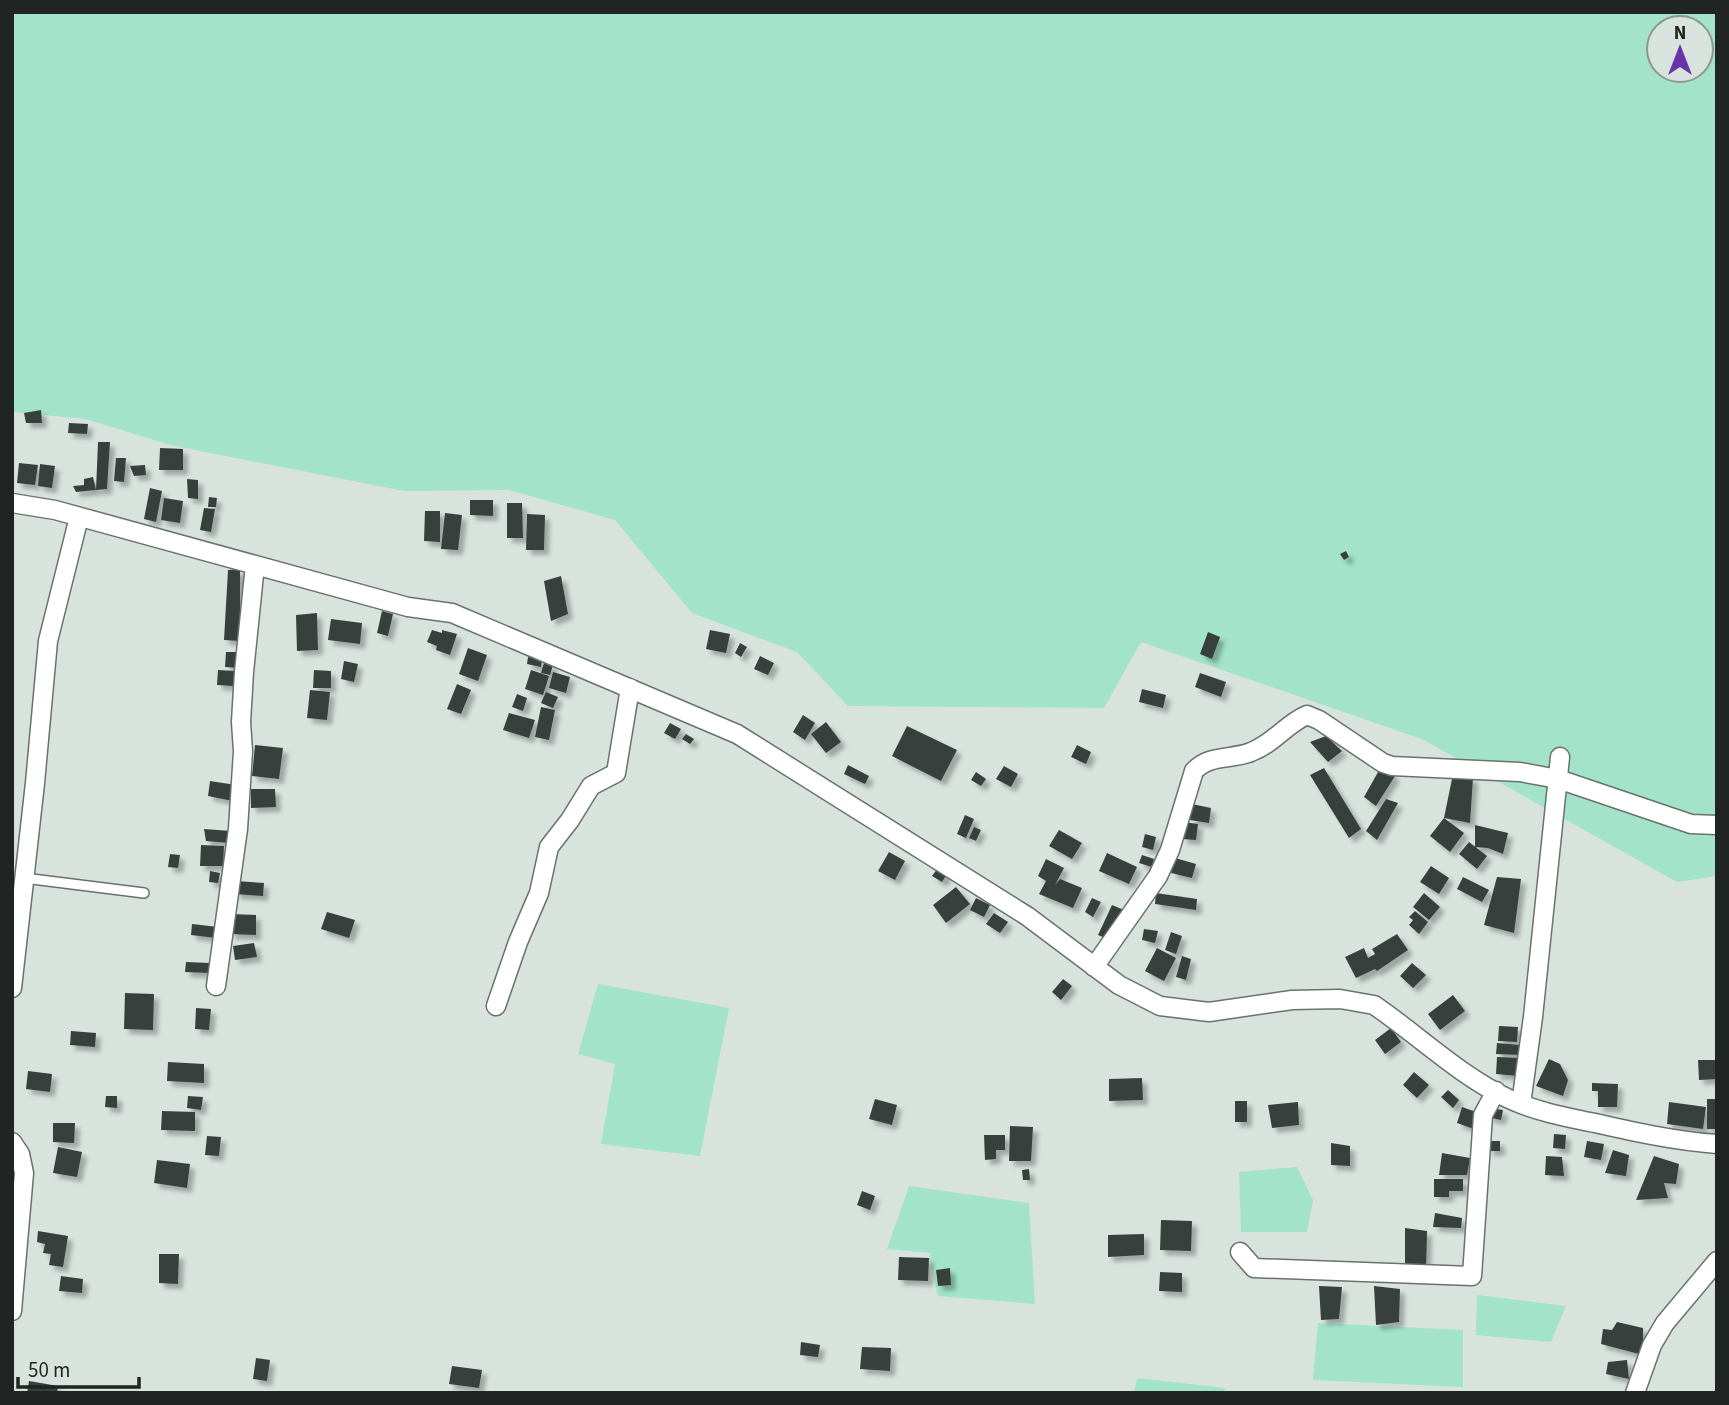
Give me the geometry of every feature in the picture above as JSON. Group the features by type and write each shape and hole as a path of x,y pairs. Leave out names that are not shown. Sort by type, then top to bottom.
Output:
{"street":[{"path":"12,503 79,517 408,607 452,613 737,734 1027,916 1119,985 1160,1006 1209,1012 1292,1000 1340,999 1374,1005 1468,1074 1521,1104 1647,1135 1717,1144"},
{"path":"12,988 48,641 79,517"},
{"path":"216,986 238,829 244,672 255,565"},
{"path":"496,1006 518,942 539,893 549,847 570,820 590,786 616,773 630,688"},
{"path":"1094,967 1158,876 1170,850 1194,771 1200,764 1211,760 1250,753 1307,715 1319,719 1383,763 1392,766 1520,772 1558,779 1691,824 1717,825"},
{"path":"1521,1104 1534,1017 1560,757"},
{"path":"1240,1252 1254,1268 1472,1276 1483,1115 1496,1091"},
{"path":"12,1142 20,1154 24,1173 12,1311"},
{"path":"1635,1393 1652,1345 1665,1323 1717,1261"}],"lane":[{"path":"24,878 144,892"}],"green space":[{"path":"12,12 1717,12 1717,876 1677,882 1422,739 1141,642 1104,708 848,706 797,652 692,613 615,520 509,490 404,491 170,445 86,419 12,412"},
{"path":"598,984 729,1008 700,1156 601,1144 615,1064 578,1054"},
{"path":"1297,1167 1313,1200 1307,1232 1241,1232 1239,1172"},
{"path":"909,1186 1029,1203 1035,1304 938,1296 929,1258 931,1253 887,1249"},
{"path":"1477,1295 1566,1306 1551,1342 1476,1335"},
{"path":"1318,1323 1463,1330 1463,1387 1313,1380"},
{"path":"1137,1378 1225,1388 1224,1393 1134,1393"}],"building":[{"path":"41,410 42,423 26,423 24,413"},
{"path":"69,423 88,424 87,434 68,433"},
{"path":"98,442 110,442 107,489 96,490"},
{"path":"160,448 183,449 183,470 159,470"},
{"path":"116,458 126,458 124,482 114,481"},
{"path":"19,463 38,465 35,485 17,483"},
{"path":"40,464 55,466 52,488 38,486"},
{"path":"145,465 146,475 134,476 130,466"},
{"path":"93,477 96,490 76,492 73,486 84,485 84,479"},
{"path":"187,479 198,480 198,499 188,498"},
{"path":"150,488 162,491 156,522 144,519"},
{"path":"209,497 217,498 216,507 208,507"},
{"path":"164,498 183,501 180,523 161,520"},
{"path":"470,500 493,500 493,516 470,515"},
{"path":"507,503 522,503 523,538 507,538"},
{"path":"204,508 215,509 211,532 200,530"},
{"path":"425,511 440,511 440,542 424,541"},
{"path":"445,513 462,515 458,550 441,549"},
{"path":"527,514 545,515 544,550 526,550"},
{"path":"1346,551 1349,557 1344,560 1340,554"},
{"path":"240,569 240,641 224,640 228,570"},
{"path":"561,576 568,614 551,621 544,581"},
{"path":"382,611 393,614 388,636 377,633"},
{"path":"317,613 318,650 297,651 296,615"},
{"path":"331,619 362,623 360,644 328,640"},
{"path":"432,630 457,634 450,655 436,650 437,646 427,642"},
{"path":"710,630 730,634 726,653 706,649"},
{"path":"1208,632 1220,637 1212,659 1200,654"},
{"path":"740,643 747,647 741,657 735,653"},
{"path":"468,648 487,655 478,681 459,674"},
{"path":"226,652 241,652 240,668 225,667"},
{"path":"760,656 774,663 768,675 754,669"},
{"path":"528,657 542,660 541,667 527,664"},
{"path":"344,661 358,664 354,682 341,679"},
{"path":"544,663 553,665 550,675 541,673"},
{"path":"218,670 235,671 234,686 217,685"},
{"path":"314,670 331,671 331,688 313,688"},
{"path":"531,670 549,676 543,695 525,689"},
{"path":"553,672 570,677 566,693 549,688"},
{"path":"1200,673 1226,682 1221,697 1195,687"},
{"path":"457,684 471,690 461,714 447,709"},
{"path":"1142,689 1166,695 1163,708 1139,702"},
{"path":"310,690 330,692 327,720 307,718"},
{"path":"546,692 558,697 553,708 541,703"},
{"path":"517,694 527,698 523,711 512,707"},
{"path":"541,707 555,710 549,740 535,737"},
{"path":"509,713 535,720 529,738 503,730"},
{"path":"803,715 815,723 805,740 793,732"},
{"path":"826,722 841,742 826,753 811,734"},
{"path":"670,723 681,729 675,739 664,733"},
{"path":"907,726 957,750 941,781 892,756"},
{"path":"686,734 694,739 690,744 682,739"},
{"path":"1326,736 1342,751 1328,762 1310,742"},
{"path":"255,745 283,748 279,779 252,776"},
{"path":"1077,745 1091,752 1086,764 1071,757"},
{"path":"848,765 869,776 865,784 844,774"},
{"path":"1382,765 1395,776 1376,806 1364,797"},
{"path":"1004,766 1018,774 1011,787 996,779"},
{"path":"1324,768 1361,829 1349,838 1310,775"},
{"path":"976,772 986,779 981,786 971,780"},
{"path":"1453,774 1473,778 1470,823 1444,818"},
{"path":"210,781 236,785 233,801 208,796"},
{"path":"251,789 275,789 276,807 251,808"},
{"path":"1386,799 1398,803 1377,840 1366,831"},
{"path":"1192,804 1211,808 1209,823 1190,820"},
{"path":"965,815 974,819 966,838 957,834"},
{"path":"1444,818 1464,833 1450,852 1430,836"},
{"path":"1184,822 1198,824 1196,840 1182,839"},
{"path":"1475,825 1508,833 1503,854 1488,848 1475,847"},
{"path":"974,827 981,830 976,841 969,838"},
{"path":"204,829 231,831 230,843 206,841"},
{"path":"1059,830 1082,843 1072,859 1049,846"},
{"path":"1145,834 1156,837 1153,850 1142,847"},
{"path":"1469,842 1487,856 1477,869 1459,854"},
{"path":"201,845 224,846 223,866 200,866"},
{"path":"889,852 905,861 895,880 878,871"},
{"path":"1107,853 1137,867 1129,884 1099,871"},
{"path":"170,854 180,855 178,868 168,867"},
{"path":"1142,855 1154,859 1152,867 1139,863"},
{"path":"1175,858 1196,864 1192,878 1171,873"},
{"path":"1046,859 1064,868 1055,885 1060,879 1082,888 1073,908 1039,894 1046,881 1038,876"},
{"path":"1431,866 1449,878 1439,894 1420,882"},
{"path":"938,868 947,874 942,882 932,876"},
{"path":"210,871 220,873 218,883 209,882"},
{"path":"1463,877 1489,890 1482,902 1457,889"},
{"path":"1497,877 1521,879 1514,933 1484,925"},
{"path":"236,881 264,883 263,896 235,894"},
{"path":"956,887 970,904 946,923 933,905"},
{"path":"1156,893 1197,899 1196,910 1155,904"},
{"path":"1424,893 1440,907 1429,920 1413,907"},
{"path":"976,898 990,905 984,917 970,910"},
{"path":"1092,898 1101,902 1093,917 1085,912"},
{"path":"1112,905 1124,910 1110,940 1098,935"},
{"path":"1415,911 1428,922 1419,934 1409,925 1413,920 1409,917"},
{"path":"327,912 355,920 349,938 321,929"},
{"path":"994,913 1008,922 1000,933 986,924"},
{"path":"231,914 256,915 256,935 230,934"},
{"path":"192,924 218,927 216,938 191,935"},
{"path":"1144,929 1158,931 1155,943 1142,940"},
{"path":"1171,932 1182,936 1176,954 1165,950"},
{"path":"1397,934 1408,950 1377,971 1375,969 1356,978 1345,957 1364,948 1368,958 1375,954 1372,949"},
{"path":"254,943 257,957 235,960 233,946"},
{"path":"1157,948 1176,958 1164,981 1145,971"},
{"path":"1182,956 1191,959 1186,980 1176,977"},
{"path":"186,962 210,963 209,973 185,972"},
{"path":"1412,963 1426,975 1413,988 1400,976"},
{"path":"1063,979 1072,986 1061,1000 1052,992"},
{"path":"125,993 154,994 153,1030 124,1029"},
{"path":"1453,995 1465,1011 1440,1030 1428,1014"},
{"path":"196,1008 211,1009 209,1030 195,1029"},
{"path":"1499,1026 1518,1027 1517,1042 1498,1041"},
{"path":"1391,1028 1401,1042 1385,1054 1375,1040"},
{"path":"71,1031 96,1033 95,1047 70,1045"},
{"path":"1497,1043 1520,1045 1520,1055 1496,1054"},
{"path":"1497,1057 1520,1058 1518,1076 1496,1074"},
{"path":"1549,1059 1560,1064 1568,1080 1563,1096 1536,1086"},
{"path":"1698,1060 1717,1060 1717,1079 1699,1080"},
{"path":"168,1062 204,1064 204,1083 167,1081"},
{"path":"28,1071 52,1074 50,1092 26,1089"},
{"path":"1414,1072 1429,1085 1417,1098 1403,1085"},
{"path":"1142,1078 1143,1100 1109,1101 1109,1079"},
{"path":"1592,1083 1618,1084 1617,1107 1598,1107 1598,1091 1592,1091"},
{"path":"1448,1090 1459,1100 1453,1108 1441,1097"},
{"path":"106,1096 117,1096 117,1108 105,1107"},
{"path":"188,1096 203,1097 201,1110 187,1108"},
{"path":"875,1099 897,1105 892,1125 869,1119"},
{"path":"1707,1099 1717,1099 1717,1129 1707,1129"},
{"path":"1235,1101 1247,1101 1247,1122 1235,1122"},
{"path":"1298,1102 1299,1125 1272,1128 1268,1105"},
{"path":"1669,1102 1706,1107 1703,1129 1667,1124"},
{"path":"1462,1107 1479,1113 1474,1129 1457,1123"},
{"path":"1490,1108 1503,1110 1501,1120 1487,1117"},
{"path":"162,1111 195,1112 195,1131 161,1130"},
{"path":"53,1123 75,1123 74,1143 53,1142"},
{"path":"1010,1126 1033,1127 1031,1161 1009,1161"},
{"path":"1554,1134 1566,1135 1565,1149 1553,1148"},
{"path":"984,1135 1005,1135 1005,1150 996,1150 996,1159 985,1160"},
{"path":"207,1136 221,1137 219,1156 205,1155"},
{"path":"1488,1141 1500,1141 1500,1151 1488,1151"},
{"path":"1587,1141 1604,1144 1601,1160 1584,1157"},
{"path":"1331,1143 1350,1146 1350,1166 1331,1165"},
{"path":"58,1147 82,1152 77,1177 53,1173"},
{"path":"1613,1150 1629,1155 1626,1176 1605,1173"},
{"path":"1442,1153 1470,1158 1467,1175 1439,1175"},
{"path":"1546,1156 1562,1157 1564,1176 1545,1175"},
{"path":"1654,1156 1679,1164 1676,1184 1664,1183 1668,1198 1636,1200"},
{"path":"157,1160 190,1164 187,1188 154,1183"},
{"path":"1029,1169 1030,1180 1023,1180 1022,1170"},
{"path":"1434,1179 1463,1179 1463,1191 1449,1191 1449,1197 1434,1197"},
{"path":"862,1191 875,1196 870,1210 857,1205"},
{"path":"1435,1213 1462,1218 1461,1228 1433,1227"},
{"path":"1161,1220 1192,1221 1191,1251 1160,1250"},
{"path":"1405,1228 1427,1231 1426,1270 1405,1269"},
{"path":"38,1231 68,1236 63,1267 49,1265 51,1254 43,1253 45,1244 37,1242"},
{"path":"1144,1234 1144,1255 1108,1257 1108,1235"},
{"path":"159,1254 179,1254 178,1284 159,1283"},
{"path":"899,1257 929,1258 928,1281 898,1280"},
{"path":"950,1268 951,1285 938,1286 936,1270"},
{"path":"1160,1272 1182,1273 1182,1292 1159,1291"},
{"path":"61,1276 83,1279 82,1293 59,1291"},
{"path":"1319,1286 1342,1287 1339,1319 1321,1320"},
{"path":"1374,1286 1400,1289 1399,1322 1376,1325"},
{"path":"1617,1322 1643,1328 1643,1355 1601,1344 1603,1329 1612,1330"},
{"path":"801,1342 820,1345 818,1357 800,1355"},
{"path":"862,1347 891,1348 890,1371 860,1369"},
{"path":"256,1358 270,1360 267,1381 253,1379"},
{"path":"1627,1360 1629,1379 1606,1374 1608,1362"},
{"path":"452,1366 482,1370 479,1388 449,1384"},
{"path":"29,1381 58,1386 57,1393 27,1393"}]}
